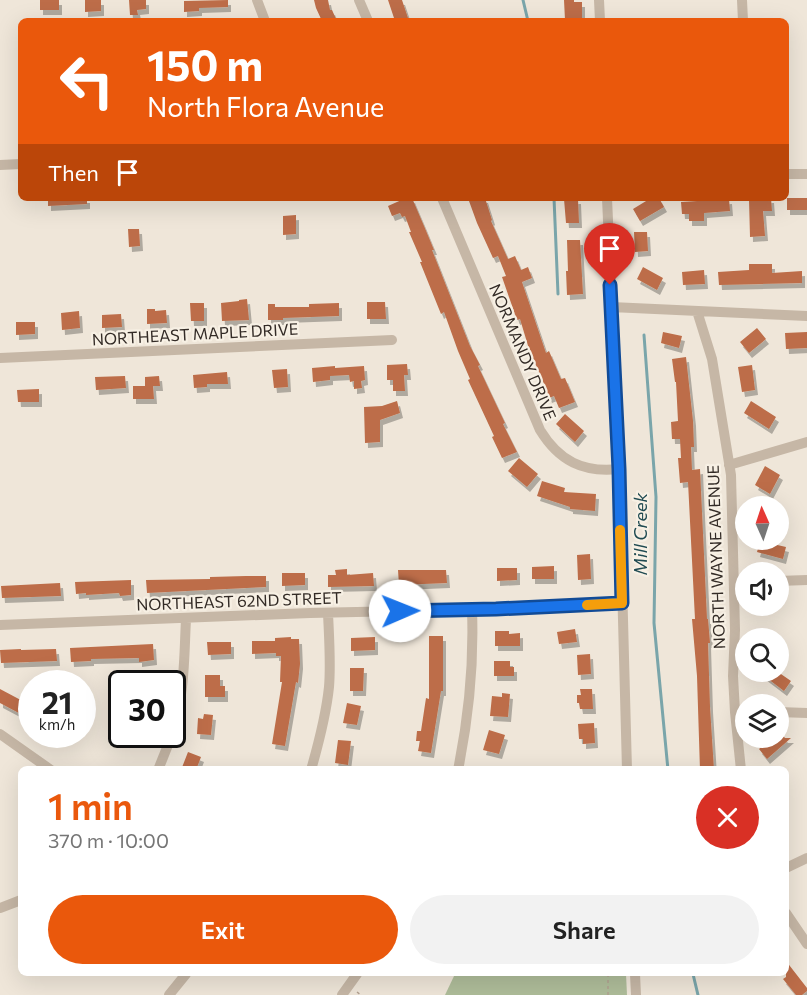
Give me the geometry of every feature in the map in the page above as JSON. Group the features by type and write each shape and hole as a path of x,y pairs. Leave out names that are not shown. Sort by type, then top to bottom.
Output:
{"street":[{"path":"257,0 264,18"},
{"path":"359,0 367,18"},
{"path":"599,0 600,18"},
{"path":"742,0 743,18"},
{"path":"0,165 18,164"},
{"path":"789,174 807,174"},
{"name":"NORMANDY DRIVE","path":"443,201 546,441 564,458 575,464 592,469 619,469"},
{"path":"607,201 619,469 627,766"},
{"path":"611,307 807,316"},
{"name":"NORTH WAYNE AVENUE","path":"697,311 712,359 731,475 735,630 733,676 736,694"},
{"name":"NORTHEAST MAPLE DRIVE","path":"0,358 392,340"},
{"path":"729,465 807,442"},
{"path":"789,581 807,580"},
{"name":"NORTHEAST 62ND STREET","path":"0,625 622,603"},
{"path":"459,766 471,684 472,610"},
{"path":"312,766 325,718 329,688 328,613"},
{"path":"184,670 186,619"},
{"path":"789,712 807,713"},
{"path":"0,734 45,766"},
{"path":"160,766 167,748"},
{"name":"NORTH WAYNE AVENUE","path":"741,748 741,766"},
{"path":"789,867 807,858"},
{"path":"0,908 18,901"},
{"path":"789,917 807,944"},
{"path":"169,995 184,976"},
{"path":"342,995 352,976"},
{"path":"635,976 636,995"}],"path":[{"path":"608,976 608,995"}],"green space":[{"path":"454,976 626,976 627,995 445,995"}],"building":[{"path":"40,0 59,0 59,10 40,10"},
{"path":"85,0 101,0 101,11 85,12"},
{"path":"129,0 146,0 146,9 137,10 138,15 130,15"},
{"path":"228,0 228,7 199,8 199,11 184,12 184,1"},
{"path":"314,0 328,0 330,10 336,18 321,18"},
{"path":"388,0 402,0 408,18 394,18"},
{"path":"564,0 582,2 582,18 565,18"},
{"path":"789,198 807,198 807,210 787,210"},
{"path":"48,201 87,201 87,204 48,206"},
{"path":"399,201 413,201 470,346 480,365 478,366 517,452 502,458 468,380 470,379 444,312 441,314 420,262 422,262 405,216 402,217 400,213 392,216 388,206"},
{"path":"469,201 486,201 491,221 508,259 515,256 521,270 528,267 532,278 522,282 546,353 549,351 561,379 565,378 575,402 559,408 554,396 549,398 529,349 520,319 517,320 502,277 506,276 498,256 493,258"},
{"path":"564,201 578,201 579,223 566,223"},
{"path":"646,201 661,201 664,207 640,221 633,209"},
{"path":"729,201 730,211 704,213 704,221 689,221 689,214 682,214 681,202"},
{"path":"749,201 771,201 772,211 763,211 765,236 750,237"},
{"path":"296,215 296,234 283,235 283,216"},
{"path":"128,229 139,229 140,246 129,247"},
{"path":"634,232 647,232 648,251 635,252"},
{"path":"567,240 580,240 583,294 567,295"},
{"path":"749,264 772,264 772,273 802,271 802,283 719,285 718,272 749,270"},
{"path":"643,267 663,278 657,290 637,279"},
{"path":"704,270 705,284 683,285 682,272"},
{"path":"247,299 249,320 222,321 221,303"},
{"path":"367,302 385,302 386,319 367,319"},
{"path":"190,303 204,303 204,321 191,321"},
{"path":"339,303 339,316 268,320 268,304 275,304 275,307 309,307 309,304"},
{"path":"147,309 166,310 167,323 147,324"},
{"path":"79,311 80,328 62,330 61,313"},
{"path":"121,314 122,327 102,328 102,315"},
{"path":"16,322 35,322 35,334 16,335"},
{"path":"757,328 766,339 749,353 740,342"},
{"path":"663,332 682,336 679,348 661,343"},
{"path":"807,332 807,348 786,349 785,333"},
{"path":"686,357 693,421 692,470 700,469 710,643 708,643 714,766 700,766 688,482 680,483 678,458 681,458 680,439 672,439 671,422 678,421 672,359"},
{"path":"407,364 408,375 404,375 405,391 393,391 393,380 387,380 387,365"},
{"path":"752,365 755,390 742,392 738,367"},
{"path":"335,366 335,368 364,366 365,380 361,381 362,388 354,389 354,381 350,382 349,375 330,376 330,380 313,382 312,368"},
{"path":"287,369 288,387 274,388 272,370"},
{"path":"227,372 228,384 207,384 207,387 194,388 193,375"},
{"path":"125,376 126,388 96,390 95,377"},
{"path":"159,376 160,386 153,386 154,399 133,399 133,386 145,386 145,377"},
{"path":"39,389 39,402 18,402 17,390"},
{"path":"397,401 400,413 380,420 380,442 365,443 364,407 382,406"},
{"path":"751,401 776,417 769,429 744,413"},
{"path":"565,414 584,431 575,442 556,424"},
{"path":"519,458 538,474 527,487 508,471"},
{"path":"765,466 780,475 770,494 755,485"},
{"path":"542,481 565,488 564,492 596,494 595,511 570,509 570,507 537,496"},
{"path":"758,550 785,550 783,559 757,552"},
{"path":"590,554 591,579 578,580 577,555"},
{"path":"554,566 554,579 532,579 532,567"},
{"path":"497,568 517,568 517,580 497,581"},
{"path":"347,569 347,575 373,573 374,586 328,587 328,575 336,575 335,570"},
{"path":"398,570 446,570 447,583 399,585"},
{"path":"282,573 305,573 305,585 282,586"},
{"path":"266,576 266,587 147,593 146,580"},
{"path":"131,580 131,595 76,594 75,582"},
{"path":"60,583 61,596 2,598 1,586"},
{"path":"575,629 577,642 559,644 557,632"},
{"path":"495,631 509,631 509,634 520,633 520,646 495,646"},
{"path":"429,636 443,636 443,691 441,691 431,753 418,751 420,741 416,741 417,731 421,731 426,698 429,699"},
{"path":"291,637 291,639 299,639 300,664 285,746 272,744 282,682 280,682 281,656 276,656 276,653 252,654 252,641 275,641 275,638"},
{"path":"375,637 375,650 351,651 351,638"},
{"path":"207,642 231,642 231,654 208,655"},
{"path":"153,644 154,660 139,662 139,658 91,659 91,661 71,662 70,648"},
{"path":"56,649 57,661 1,663 0,650"},
{"path":"590,654 591,674 578,675 577,655"},
{"path":"494,661 510,661 510,667 514,667 514,676 494,676"},
{"path":"350,668 364,668 363,691 350,691"},
{"path":"205,675 220,675 220,686 225,686 225,697 205,697"},
{"path":"791,681 784,691 772,682"},
{"path":"0,689 18,699 18,713 0,703"},
{"path":"580,689 592,689 593,709 580,709 577,695 581,695"},
{"path":"502,693 510,694 508,717 490,716 492,696 502,697"},
{"path":"347,703 361,706 357,725 343,723"},
{"path":"204,714 213,715 211,735 197,734 198,718 203,719"},
{"path":"594,723 595,743 583,744 583,739 579,739 578,724"},
{"path":"489,730 505,735 499,754 483,750"},
{"path":"338,740 351,741 348,765 335,763"},
{"path":"760,748 780,748 767,759"},
{"path":"188,752 201,757 198,766 183,766"},
{"path":"789,965 807,991 802,995 796,995 783,979 789,976"}],"waterway":[{"name":"Mill Creek","path":"523,0 527,18"},
{"name":"Mill Creek","path":"554,201 558,294"},
{"name":"Mill Creek","path":"644,335 656,497 654,623 668,766"},
{"name":"Mill Creek","path":"693,976 698,995"}],"slow traffic":[{"path":"587,605 622,603 620,530"}],"route":[{"path":"400,611 622,603 619,469 610,285"}]}
